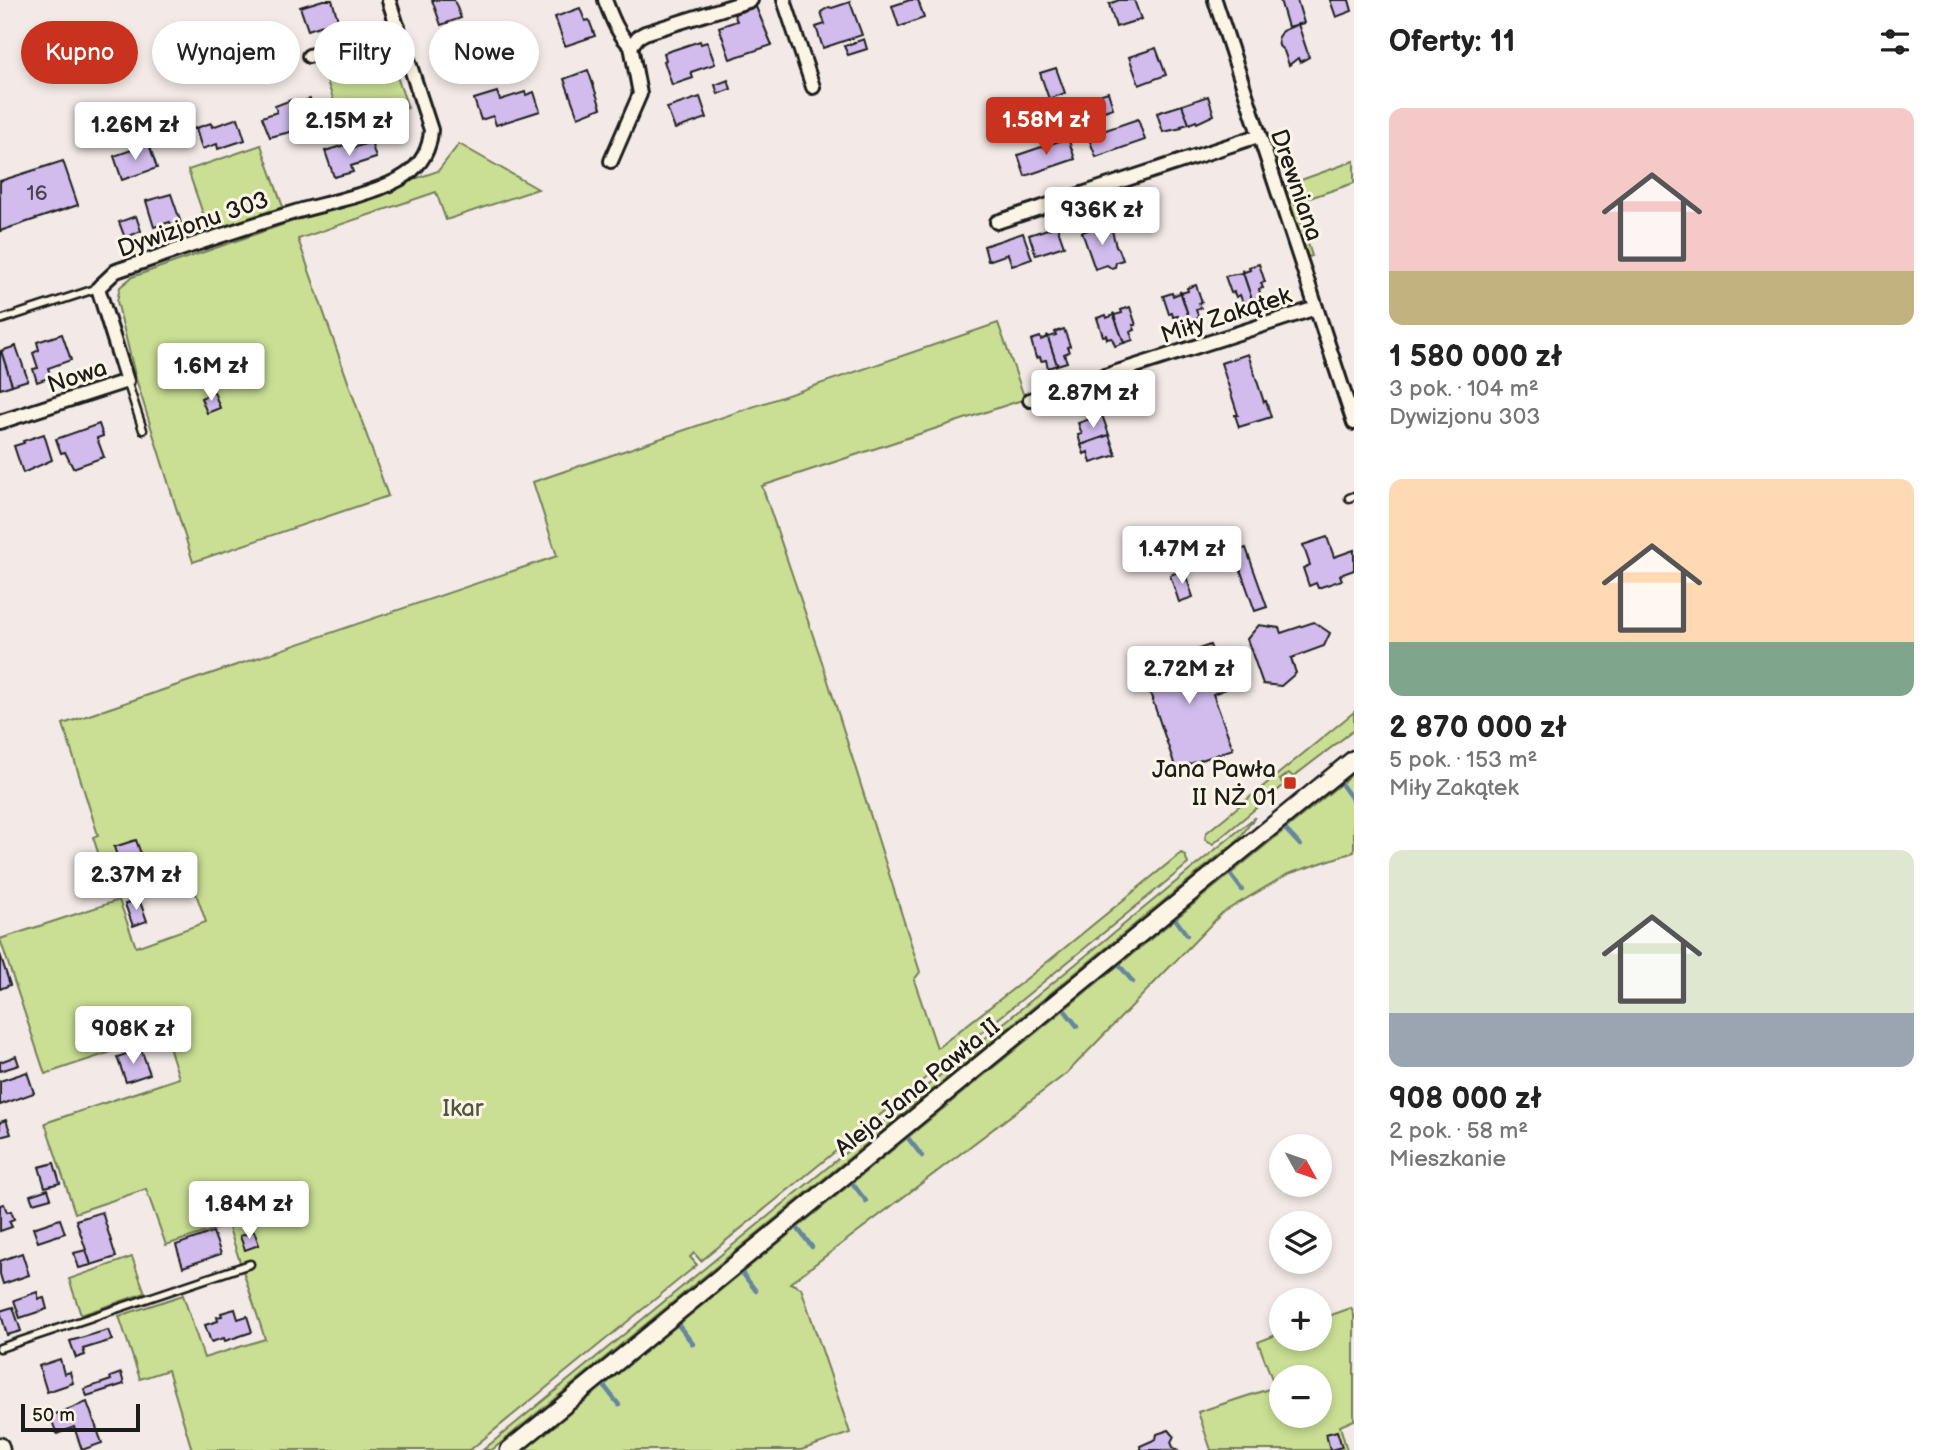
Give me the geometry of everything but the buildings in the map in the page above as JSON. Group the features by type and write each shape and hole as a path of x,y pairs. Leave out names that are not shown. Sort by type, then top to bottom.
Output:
{"street":[{"path":"606,0 616,28 631,46 640,93 611,161"},
{"path":"631,46 645,33 751,0"},
{"path":"784,0 813,87"},
{"name":"Drewniana","path":"1214,0 1354,423"},
{"path":"389,1 396,21"},
{"path":"309,56 314,54"},
{"name":"Dywizjonu 303","path":"98,288 116,271 292,213 373,190 405,176 416,167 430,145 431,130 415,80"},
{"path":"996,222 1258,135"},
{"path":"98,288 127,382"},
{"name":"Miły Zakątek","path":"1030,400 1316,308"},
{"name":"Nowa","path":"0,422 127,382"},
{"name":"Aleja Jana Pawła II","path":"509,1450 1354,759"}],"lane":[{"name":"Dywizjonu 303","path":"0,320 98,288"},
{"path":"127,382 143,430"},
{"path":"0,1348 250,1264"}],"green space":[{"path":"328,84 400,84 408,108 344,130"},
{"path":"459,144 538,189 446,220 436,192 298,239 388,496 193,562 136,379 117,301 120,287 132,277 438,171"},
{"path":"261,145 283,207 209,231 188,170"},
{"path":"1354,161 1354,183 1295,203 1312,256 1308,257 1287,197 1287,185"},
{"name":"Ikar","path":"998,323 1025,399 762,486 822,662 920,972 914,980 937,1048 1181,853 1185,855 1188,864 701,1261 694,1253 690,1257 697,1265 470,1450 192,1450 168,1370 140,1379 119,1316 183,1295 204,1358 265,1339 228,1225 166,1245 146,1189 75,1213 45,1123 179,1078 165,1034 45,1074 0,939 119,900 136,947 206,922 187,868 112,895 93,837 98,835 63,724 557,556 533,482"},
{"path":"1354,712 1354,730 1293,777 1289,773 1280,780 1284,785 1213,844 1205,839 1206,833"},
{"path":"1354,773 1354,852 1288,874 1222,913 1067,1073 790,1283 801,1288 850,1433 801,1450 525,1450"},
{"path":"1255,817 1238,840 492,1450 483,1450"},
{"path":"132,1257 145,1293 81,1315 69,1279"},
{"path":"1351,1308 1354,1315 1354,1420 1340,1426 1347,1450 1211,1450 1198,1412 1269,1389 1269,1428 1332,1428 1332,1365 1269,1365 1269,1371 1258,1342 1269,1338 1269,1351 1332,1351 1332,1315"}],"waterway":[{"path":"1342,785 1352,799"},
{"path":"1286,830 1300,845"},
{"path":"1231,875 1242,890"},
{"path":"1176,920 1187,935"},
{"path":"1120,966 1133,982"},
{"path":"1066,1012 1077,1026"},
{"path":"908,1138 922,1156"},
{"path":"853,1184 866,1201"},
{"path":"798,1229 812,1247"},
{"path":"743,1274 756,1291"},
{"path":"679,1326 693,1344"},
{"path":"605,1387 619,1405"}],"place":[{"name":"Jana Pawła II NŻ 01","path":"1290,783"}]}
